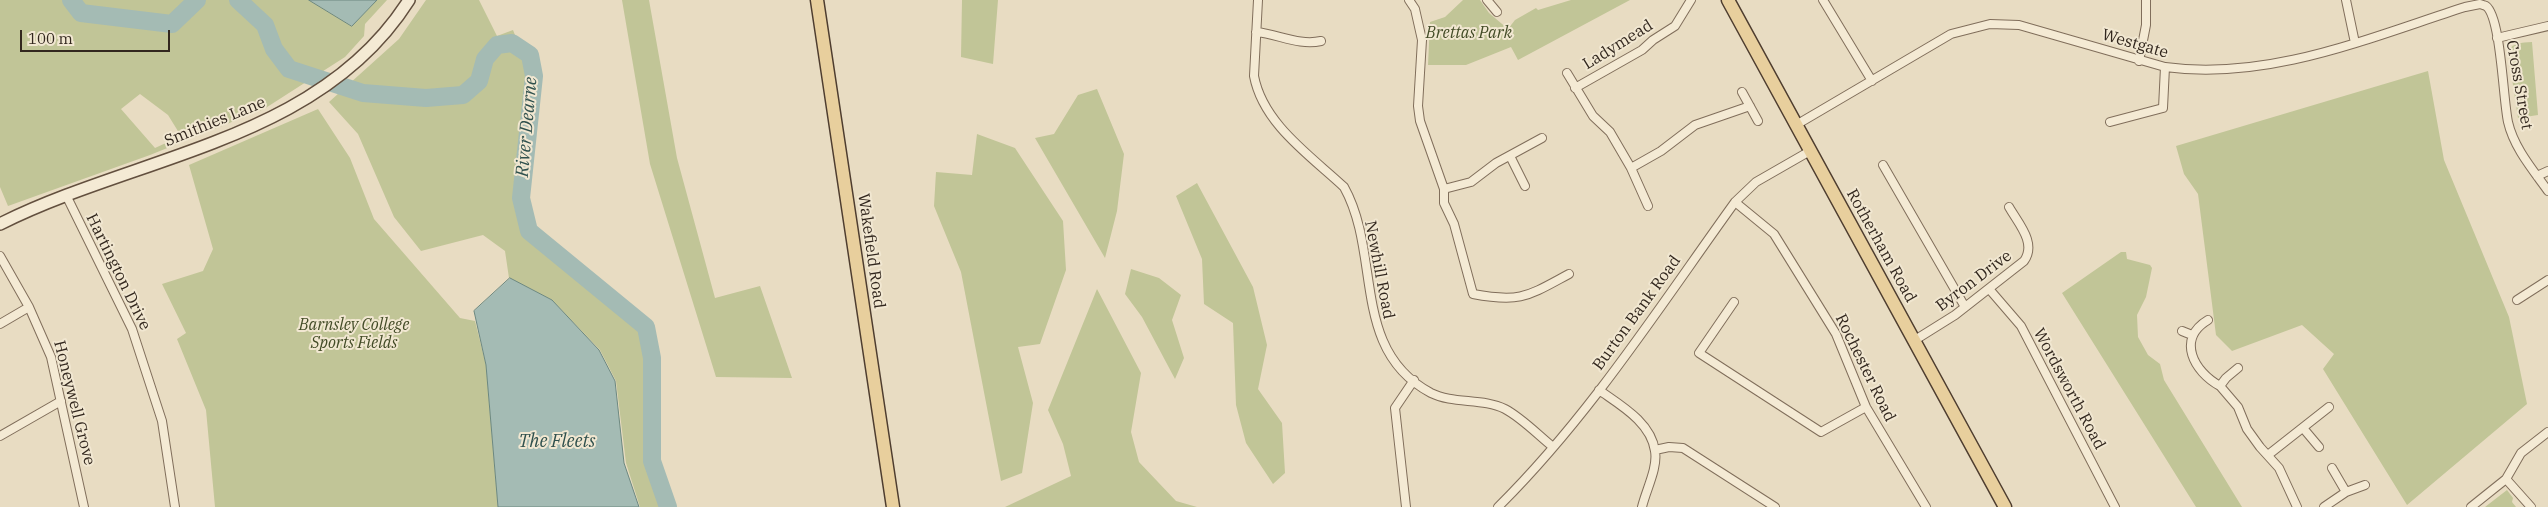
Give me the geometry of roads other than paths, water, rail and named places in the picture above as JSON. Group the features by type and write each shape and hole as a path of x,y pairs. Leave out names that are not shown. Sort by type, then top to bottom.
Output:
{"main road":[{"name":"Wakefield Road","path":"816,0 893,507"},
{"name":"Rotherham Road","path":"1728,0 2006,507"}],"street":[{"name":"Smithies Lane","path":"0,224 66,195 240,132 272,118 314,94 346,71 393,25 408,0"},
{"name":"Newhill Road","path":"1258,0 1254,76 1258,93 1279,126 1344,187 1349,196 1362,240 1375,325 1386,350 1401,370 1432,394 1505,409 1553,447"},
{"path":"1409,0 1415,9 1422,40 1418,106 1420,121 1444,189 1444,203 1454,224 1473,294 1491,297 1526,297 1569,274"},
{"path":"1487,0 1497,12"},
{"name":"Ladymead","path":"1575,88 1642,50 1653,40 1675,26 1691,0"},
{"path":"1823,0 1872,82"},
{"path":"2138,61 2146,25 2146,0"},
{"path":"2346,0 2355,43"},
{"name":"Westgate","path":"1796,125 1951,34 1990,24 2019,25 2035,28 2138,61 2165,67 2189,70 2238,70 2285,63 2355,43 2465,6 2487,3"},
{"name":"Cross Street","path":"2487,3 2492,12 2497,38 2510,129 2517,145 2548,191"},
{"path":"2497,38 2548,26"},
{"path":"1256,32 1269,33 1307,44 1321,40"},
{"path":"2110,122 2163,108 2165,67"},
{"name":"Ladymead","path":"1567,73 1593,116 1610,132 1632,168 1648,206"},
{"path":"1742,92 1758,121"},
{"path":"1632,168 1661,151 1695,125 1750,106"},
{"path":"1444,189 1471,182 1510,156 1542,138"},
{"name":"Burton Bank Road","path":"1498,507 1553,447 1599,390 1735,202 1756,182 1810,151"},
{"path":"1510,156 1525,186"},
{"path":"1882,165 1965,307"},
{"path":"2537,176 2548,171"},
{"name":"Hartington Drive","path":"66,195 132,329 162,422 175,507"},
{"name":"Rochester Road","path":"1735,202 1774,234 1836,334 1866,407 1926,507"},
{"name":"Byron Drive","path":"1914,340 1990,290 2024,261 2030,244 2009,207"},
{"name":"Honeywell Grove","path":"0,256 29,307 51,357 81,506"},
{"path":"2517,300 2548,280"},
{"name":"Wordsworth Road","path":"1990,290 2021,326 2115,507"},
{"path":"1734,302 1700,353 1821,432 1866,407"},
{"path":"0,324 29,307"},
{"path":"2208,320 2198,326 2192,335 2190,342 2194,359 2206,379 2220,386 2238,407 2247,429 2279,468 2297,507"},
{"path":"2182,332 2192,335"},
{"path":"2220,386 2238,368"},
{"path":"1406,507 1395,408 1414,380"},
{"path":"1599,390 1643,424 1655,450 1654,466 1642,507"},
{"path":"0,436 61,401"},
{"path":"2268,455 2329,407"},
{"path":"2303,428 2319,447"},
{"path":"2471,507 2506,479 2521,453 2548,432"},
{"path":"1655,450 1669,447 1684,448 1775,507"},
{"path":"2332,468 2346,492"},
{"path":"2506,479 2530,507"},
{"path":"2324,507 2346,492 2365,485"}],"water":[{"path":"309,0 377,0 352,26"},
{"name":"The Fleets","path":"510,278 552,300 599,350 615,381 624,463 639,507 498,507 486,365 474,311"}],"waterway":[{"name":"River Dearne","path":"71,0 81,13 172,24 197,0"},
{"name":"River Dearne","path":"238,0 265,25 274,49 289,69 363,93 426,98 463,95 479,81 485,59 497,45 512,43 530,55 534,76 521,198 529,231 646,327 652,358 652,461 668,507"}],"park label":[{"name":"Brettas Park","path":"1469,33"},
{"name":"Barnsley College Sports Fields","path":"354,334"}]}
